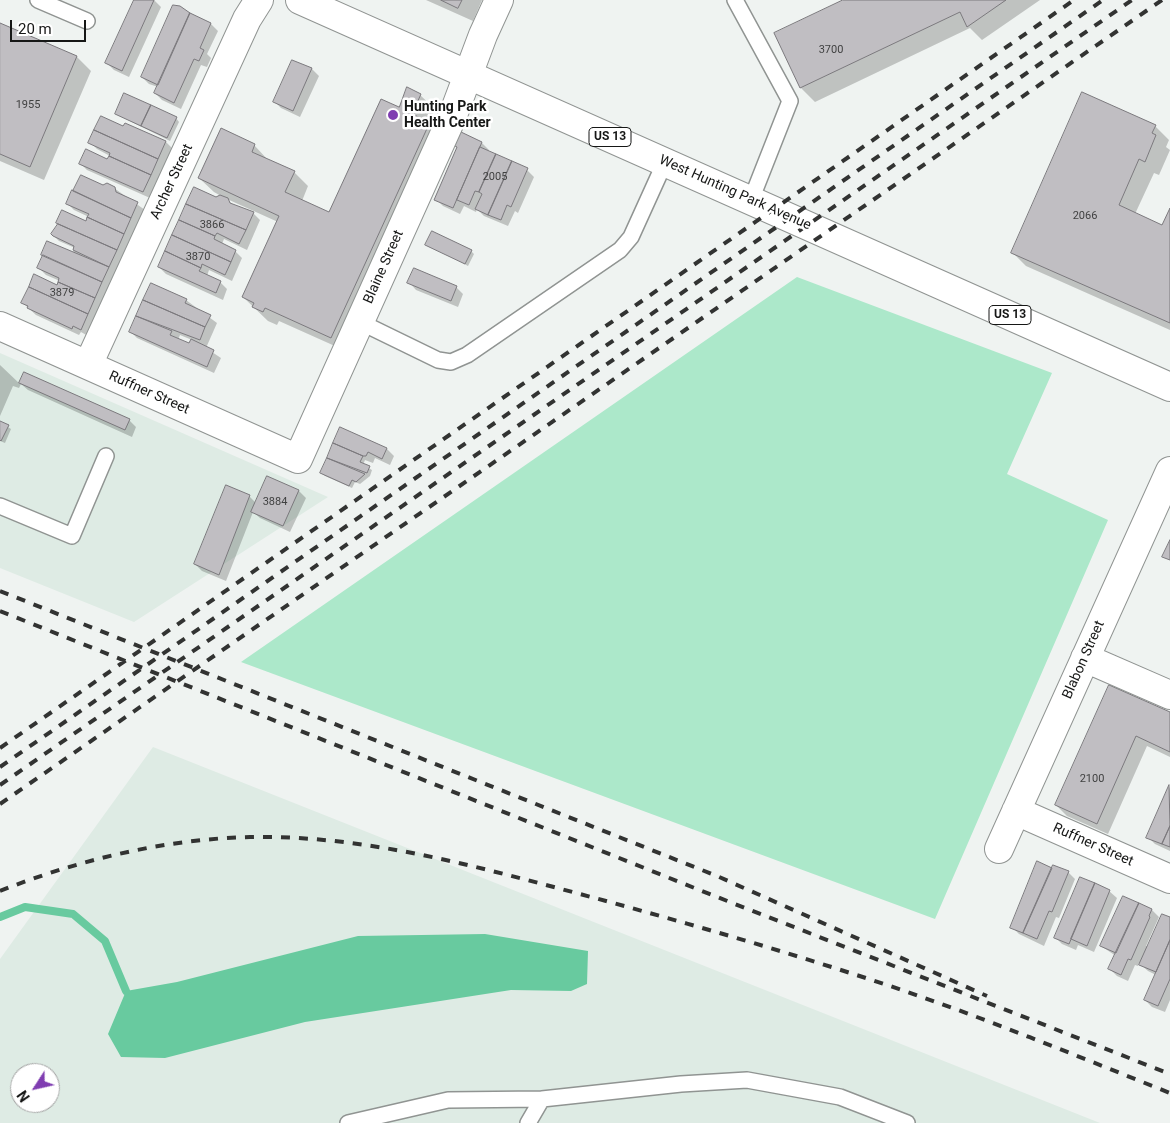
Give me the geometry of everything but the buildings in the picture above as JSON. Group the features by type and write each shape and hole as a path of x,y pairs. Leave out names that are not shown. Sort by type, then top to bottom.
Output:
{"street":[{"name":"Archer Street","path":"88,366 247,19 259,0"},
{"name":"West Hunting Park Avenue","path":"300,0 1170,387"},
{"name":"Blaine Street","path":"298,459 453,115 499,0"},
{"name":"Ruffner Street","path":"0,326 298,459"},
{"name":"Blabon Street","path":"999,849 1170,471"},
{"path":"1085,658 1170,694"},
{"name":"Ruffner Street","path":"1016,811 1170,879"}],"lane":[{"path":"38,0 87,21"},
{"path":"735,0 790,102 751,200"},
{"path":"360,322 438,360 451,362 467,355 620,250 631,237 665,162"},
{"path":"0,506 72,536 106,456"},
{"path":"348,1123 448,1100 542,1099 681,1084 747,1080 840,1097 908,1123"},
{"path":"528,1123 542,1099"}],"shaded area":[{"path":"797,277 1052,373 1007,474 1108,520 935,919 241,662"},
{"path":"0,353 328,497 134,622 0,568"},
{"path":"153,747 1100,1123 0,1123 0,959"},
{"path":"485,934 588,951 587,984 571,991 511,990 305,1022 165,1058 121,1057 108,1034 126,991 177,982 358,936"}],"waterway":[{"path":"0,917 25,907 73,914 105,941 126,991"}],"railway":[{"path":"0,748 1074,0"},
{"path":"0,767 1103,0"},
{"path":"0,785 1132,0"},
{"path":"0,804 1162,0"},
{"path":"0,591 717,876 987,996"},
{"path":"0,611 712,895 1170,1074"},
{"path":"0,891 60,870 122,853 186,842 218,839 250,837 334,841 416,854 539,883 697,926 813,961 961,1011 1170,1093"}],"place":[{"name":"Hunting Park Health Center","path":"393,115"}]}
